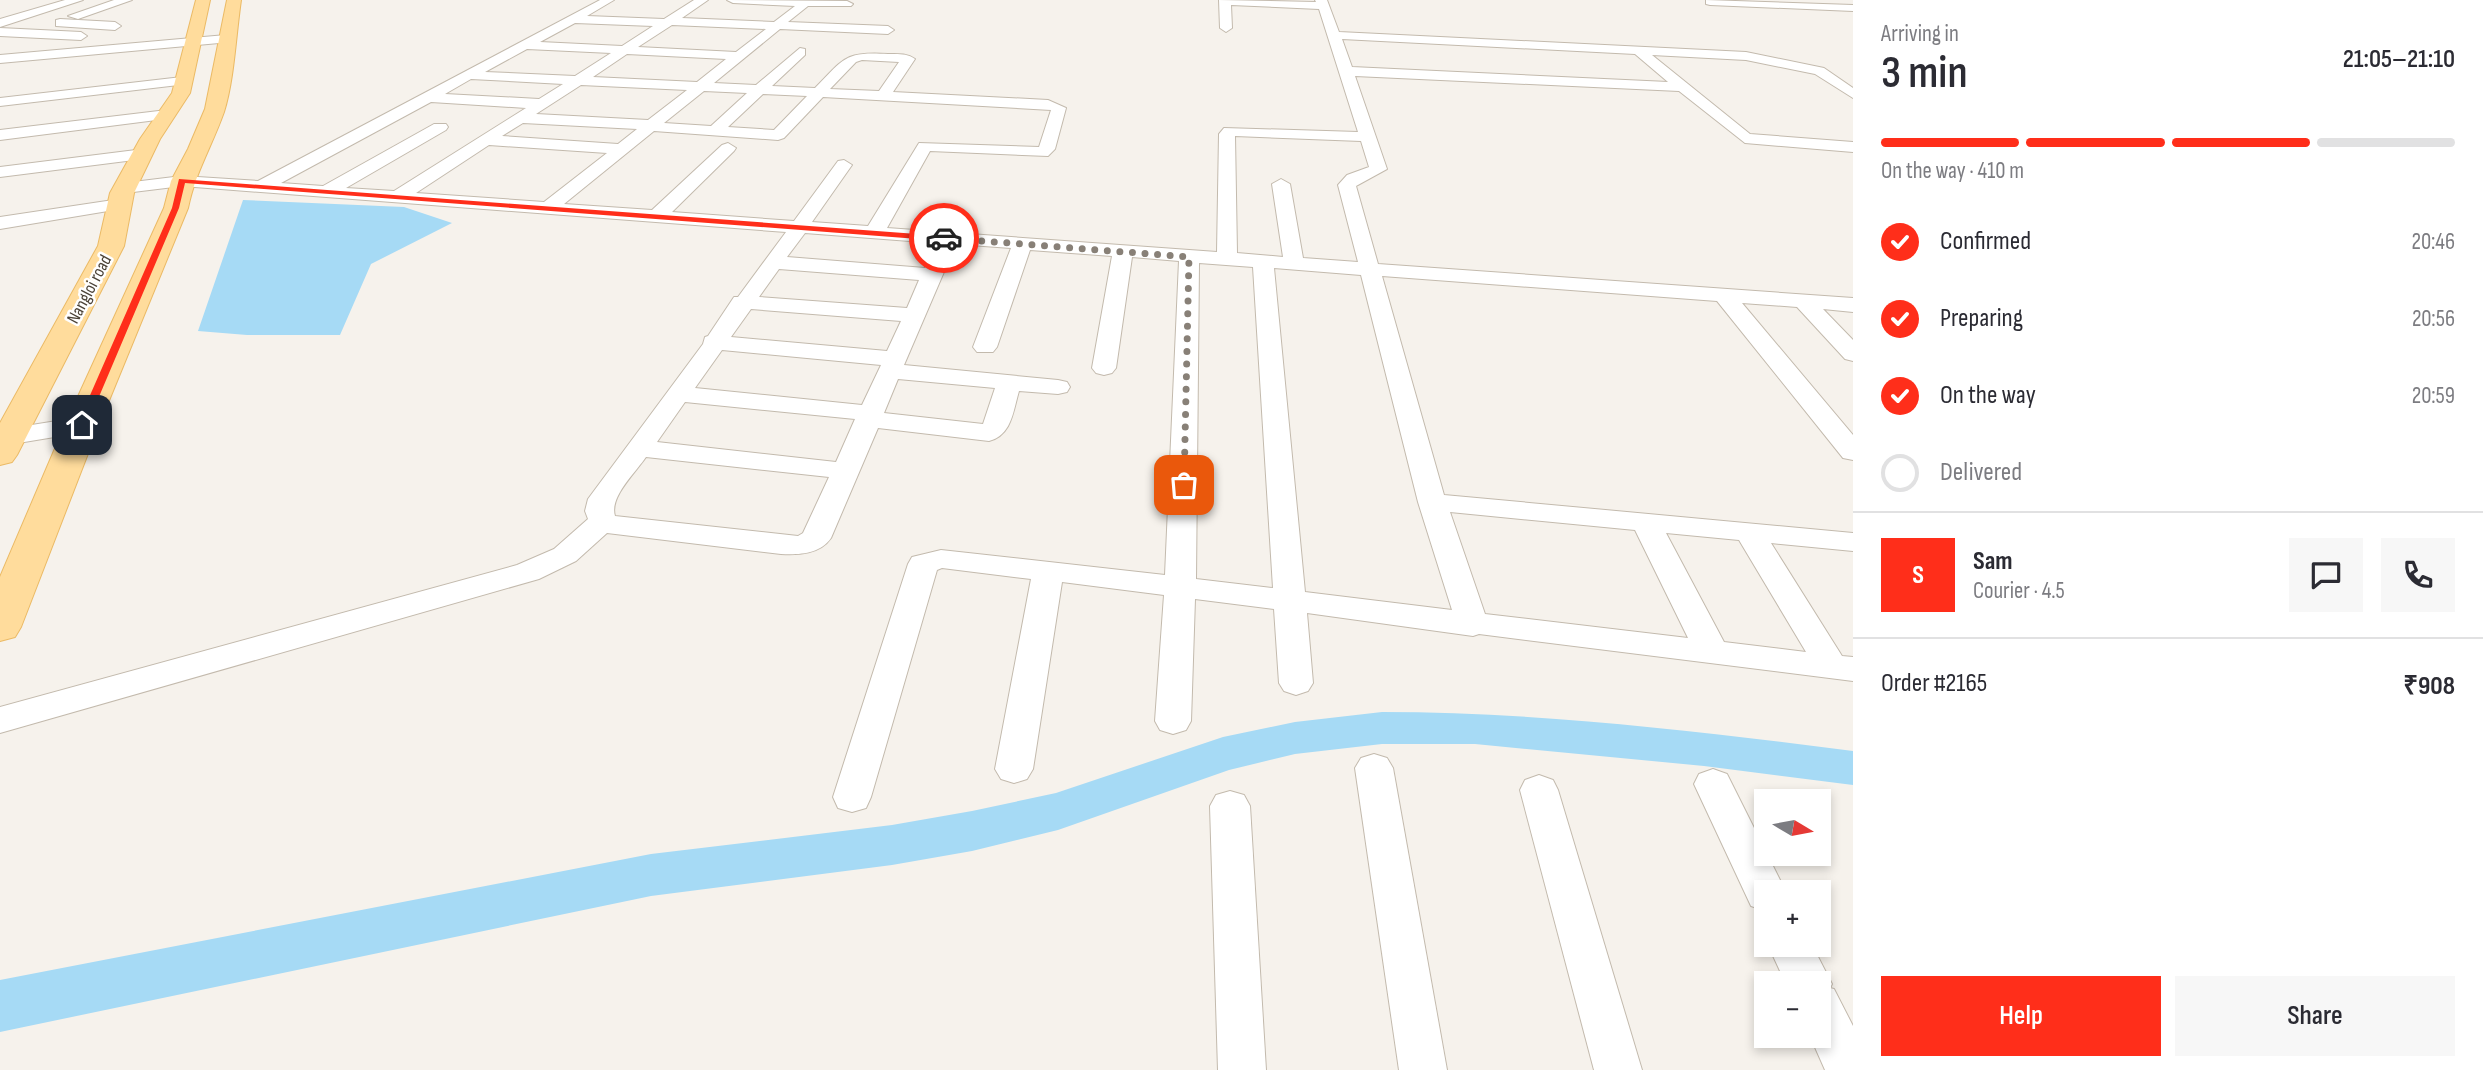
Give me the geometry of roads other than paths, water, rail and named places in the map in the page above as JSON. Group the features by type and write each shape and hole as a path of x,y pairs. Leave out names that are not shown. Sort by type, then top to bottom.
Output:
{"main road":[{"name":"Nangloi road","path":"3,443 111,246 122,196 150,139 181,93 186,50 203,0"},
{"path":"0,627 82,425 176,208 182,181 199,149 215,109 234,0"}],"street":[{"path":"3,21 78,0"},
{"path":"53,22 126,0"},
{"path":"262,186 608,0"},
{"path":"398,197 487,134 520,118 702,0"},
{"path":"594,8 792,13 848,10 807,1 733,0"},
{"path":"548,208 620,149 653,126 744,46 807,1"},
{"path":"1226,28 1225,1 1274,6 1322,3 1378,169 1353,179 1347,185 1432,502 1473,625"},
{"path":"1710,2 1853,8"},
{"path":"1724,12 1853,17"},
{"path":"572,19 888,30"},
{"path":"3,21 116,26"},
{"path":"0,32 88,37 130,32"},
{"path":"547,33 672,38"},
{"path":"1333,35 1728,54 1819,71 1853,94"},
{"path":"0,102 226,39"},
{"path":"524,46 623,51 744,46"},
{"path":"0,58 186,50"},
{"path":"1639,50 1744,137 1751,140 1853,147"},
{"path":"715,131 800,52"},
{"path":"520,118 778,135 851,59 879,56 908,59 884,95"},
{"path":"497,60 523,61"},
{"path":"574,65 625,67"},
{"path":"691,70 717,71"},
{"path":"1347,71 1683,87"},
{"path":"468,75 884,95 947,105 1005,108 1048,104 1059,108 1047,149 1038,152 989,144 929,141 874,233"},
{"path":"428,97 576,101"},
{"path":"645,105 673,107"},
{"path":"0,135 167,114"},
{"path":"327,191 446,127 380,123"},
{"path":"1227,260 1225,174 1227,134 1230,131 1368,138"},
{"path":"487,134 620,149"},
{"path":"657,216 728,148"},
{"path":"0,172 144,153"},
{"path":"844,165 713,342 602,499 599,511 603,521 614,526 781,545 804,546 816,538 948,239"},
{"path":"0,223 182,181 1853,305"},
{"path":"1281,184 1294,264"},
{"path":"985,347 1022,244"},
{"path":"1104,368 1123,252"},
{"path":"1173,721 1180,588 1189,257"},
{"path":"773,262 932,275"},
{"path":"1263,262 1296,683"},
{"path":"1724,296 1853,452"},
{"path":"743,302 914,315"},
{"path":"1804,302 1853,354"},
{"path":"713,342 1058,387"},
{"path":"676,394 870,416 989,433 996,427 1009,382"},
{"path":"3,443 82,425"},
{"path":"638,448 845,471"},
{"path":"1432,502 1853,542"},
{"path":"0,720 528,572 565,555 603,521"},
{"path":"1645,521 1713,653"},
{"path":"1749,531 1843,668"},
{"path":"852,797 923,564 941,559 1843,668"},
{"path":"1014,769 1048,571"},
{"path":"1374,768 1423,1070"},
{"path":"1713,784 1759,880"},
{"path":"1539,790 1618,1070"},
{"path":"1230,806 1242,1070"},
{"path":"1831,1031 1850,1070"}],"water":[{"path":"243,200 404,207 452,223 371,264 340,335 247,335 198,331"}],"waterway":[{"path":"0,1006 651,875 892,845 972,831 1058,811 1223,754 1295,738 1382,728 1475,728 1704,749 1853,768"}]}
